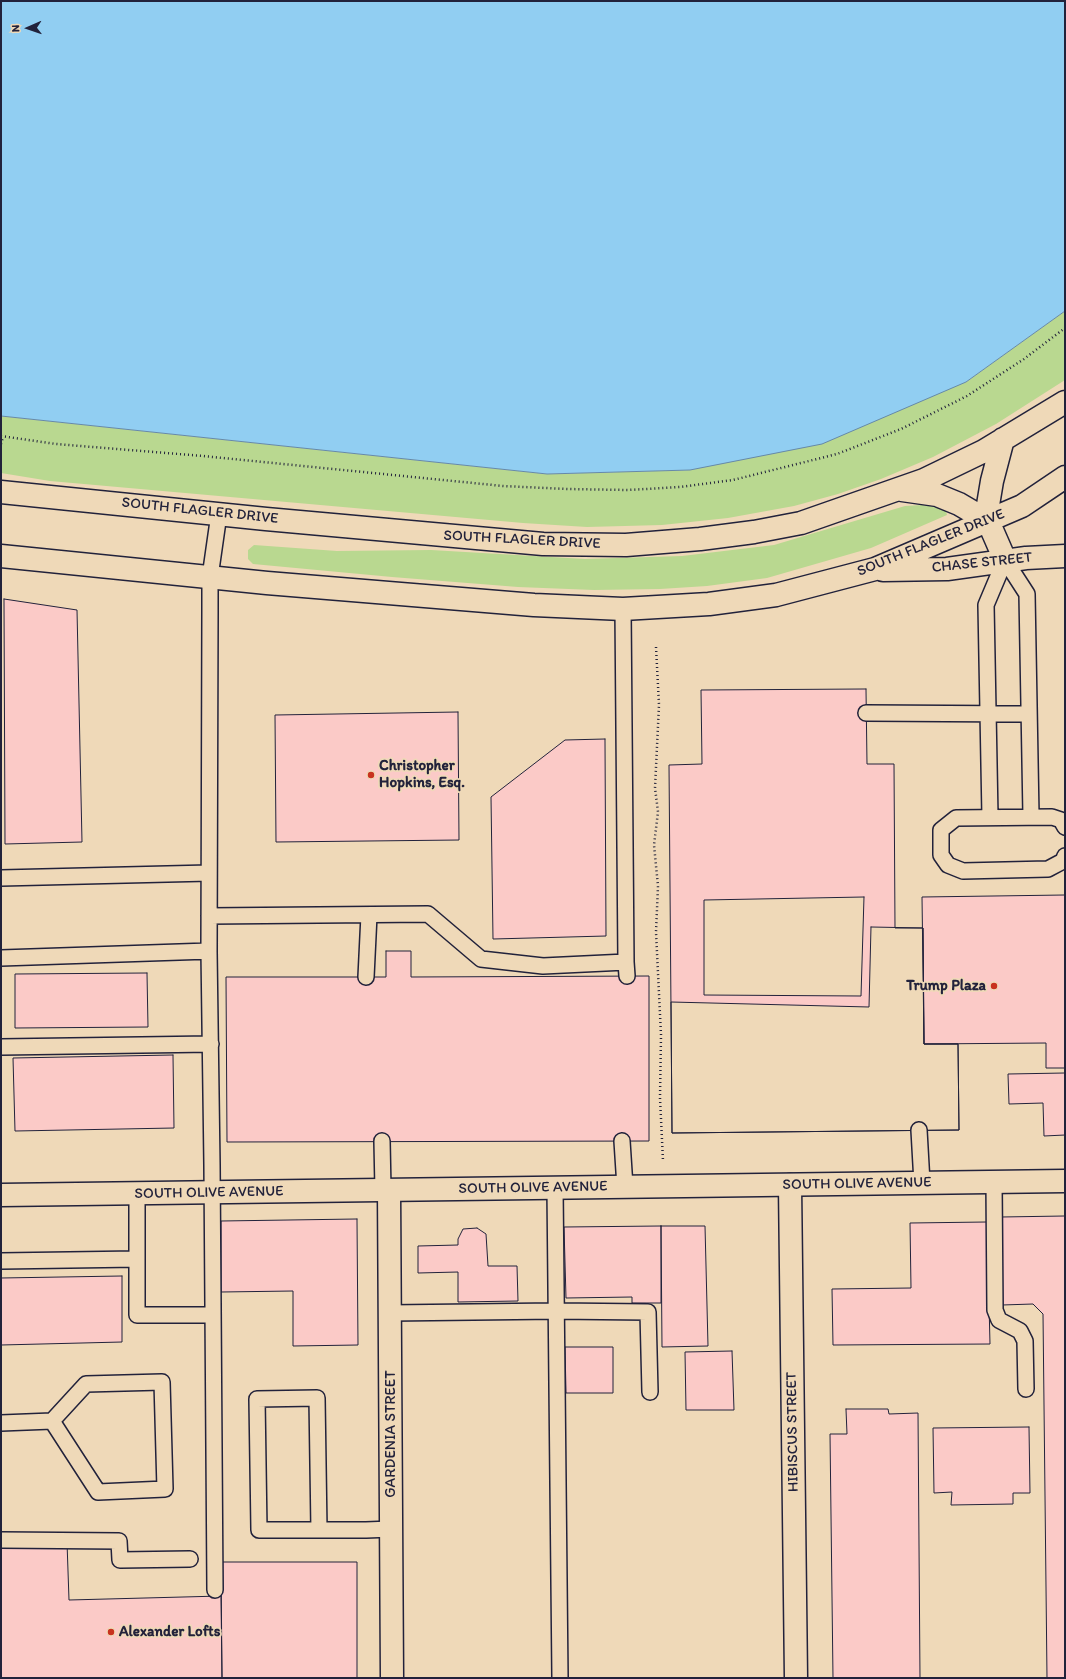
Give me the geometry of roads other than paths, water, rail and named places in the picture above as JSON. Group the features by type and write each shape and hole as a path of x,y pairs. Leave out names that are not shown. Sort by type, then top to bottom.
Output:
{"street":[{"name":"SOUTH FLAGLER DRIVE","path":"1,492 543,544 626,545 700,539 754,532 801,522 924,480 1003,440 1065,402"},
{"path":"1003,440 992,481 988,505 988,521 1005,560"},
{"name":"SOUTH FLAGLER DRIVE","path":"1,556 210,577 506,603 623,609 709,604 776,595 875,569 1022,506 1065,477"},
{"path":"899,489 936,494 959,504 988,521"},
{"name":"CHASE STREET","path":"875,569 946,569 1005,560 1065,556"},
{"name":"SOUTH OLIVE AVENUE","path":"1,1195 1065,1181"},
{"name":"HIBISCUS STREET","path":"790,1185 796,1678"},
{"name":"GARDENIA STREET","path":"386,1190 390,1313 392,1678"}],"lane":[{"path":"214,1590 211,1044 209,952 210,577 219,514"},
{"path":"990,817 986,605 1005,560"},
{"path":"1005,560 1026,594 1031,816"},
{"path":"210,916 428,914 481,959 543,966 627,969 623,609"},
{"path":"866,713 1028,714"},
{"path":"1065,826 1061,820 1052,817 1031,816 956,818 941,830 941,855 948,865 963,871 1048,869 1063,861 1065,856"},
{"path":"1,878 209,872"},
{"path":"366,977 368,915"},
{"path":"1,958 209,952"},
{"path":"1,1047 211,1044"},
{"path":"919,1130 922,1183"},
{"path":"622,1140 624,1187"},
{"path":"382,1142 386,1190"},
{"path":"994,1182 995,1310 999,1320 1020,1331 1025,1341 1026,1389"},
{"path":"555,1188 560,1678"},
{"path":"137,1193 137,1315 213,1315"},
{"path":"1,1261 137,1259"},
{"path":"390,1313 556,1311 648,1312 650,1392"},
{"path":"1,1423 52,1421 86,1384 162,1382 165,1489 98,1492 52,1421"},
{"path":"319,1530 317,1398 257,1399 259,1530 319,1530 391,1530"},
{"path":"1,1540 119,1541 120,1560 190,1559"}],"water":[{"path":"1,1 1065,1 1065,311 966,382 822,444 690,470 547,474 1,416"}],"place":[{"name":"Christopher Hopkins, Esq.","path":"371,775"},
{"name":"Trump Plaza","path":"994,986"},
{"name":"Alexander Lofts","path":"111,1632"}]}
